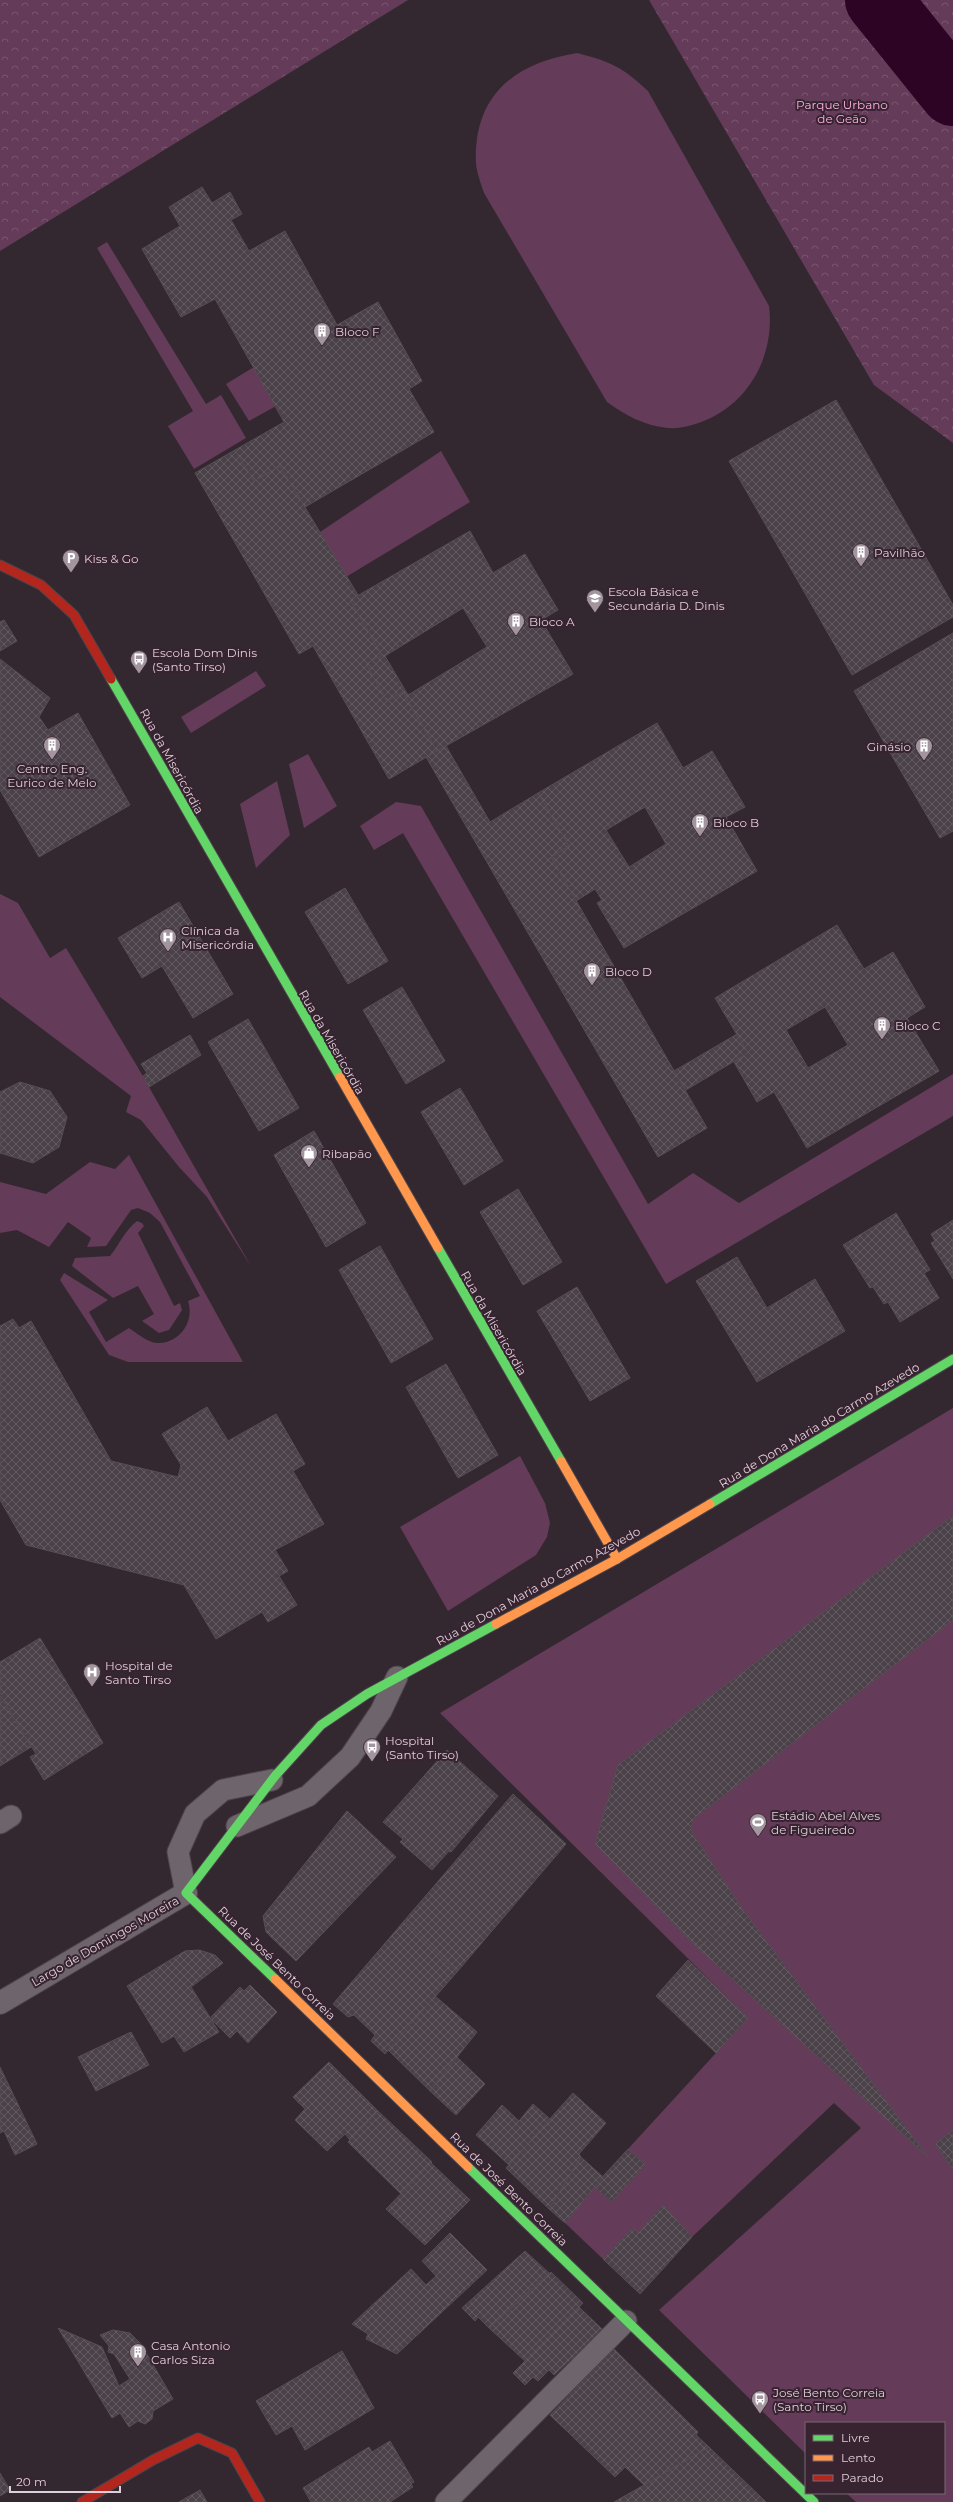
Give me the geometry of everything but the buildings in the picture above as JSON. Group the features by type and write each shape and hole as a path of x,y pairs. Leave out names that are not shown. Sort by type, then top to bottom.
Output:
{"street":[{"name":"Rua da Misericórdia","path":"0,564 41,585 74,615 617,1559"},
{"name":"Rua de Dona Maria do Carmo Azevedo","path":"186,1893 272,1780 321,1725 397,1676 617,1559 953,1359"},
{"name":"Largo de Domingos Moreira","path":"0,2003 186,1893"},
{"name":"Rua de José Bento Correia","path":"186,1893 805,2493"},
{"path":"82,2502 153,2460 198,2438 232,2453 260,2502"},
{"name":"Rua de José Bento Correia","path":"806,2494 814,2502"}],"lane":[{"path":"237,1826 308,1796 350,1757 381,1712 397,1676"},
{"name":"Largo de Domingos Moreira","path":"186,1893 178,1852 195,1814 223,1790 272,1780"},
{"path":"446,2502 626,2321"}],"green space":[{"path":"0,0 408,0 0,251"},
{"name":"Parque Urbano de Geão","path":"649,0 953,0 953,443 874,385"},
{"path":"577,53 599,59 616,66 631,76 648,91 769,306 770,324 768,341 764,358 757,374 736,401 722,412 692,425 668,428 651,425 628,415 607,402 484,193 479,178 476,164 477,140 482,119 490,102 502,87 517,75 534,65 554,58"},
{"path":"107,242 206,404 221,395 246,438 194,469 168,426 193,411 97,248"},
{"path":"254,367 276,406 249,421 226,384"},
{"path":"441,451 470,502 346,577 320,532"},
{"path":"256,671 266,686 191,733 181,717"},
{"path":"308,754 337,806 304,828 289,764"},
{"path":"277,781 290,835 256,868 240,804"},
{"path":"396,802 421,806 648,1204 693,1173 739,1203 953,1074 953,1116 666,1284 403,833 374,850 360,826"},
{"path":"0,894 18,903 50,958 66,948 137,1066 252,1268 207,1197 179,1167 141,1120 126,1112 131,1096 0,997"},
{"path":"129,1155 243,1362 128,1362 109,1355 60,1280 64,1273 108,1300 89,1312 106,1342 129,1328 146,1339 156,1343 172,1340 178,1336 187,1324 189,1317 190,1309 188,1301 200,1296 160,1222 150,1213 138,1208 131,1210 106,1246 87,1247 91,1238 68,1222 49,1247 17,1230 0,1233 0,1182 46,1194 90,1162 115,1169"},
{"path":"137,1221 142,1223 144,1226 138,1233 174,1306 180,1303 182,1310 169,1330 159,1333 142,1321 154,1314 138,1286 113,1298 72,1266 75,1258 110,1256 126,1233"},
{"name":"Estádio Abel Alves de Figueiredo","path":"953,1408 953,2502 856,2502 847,2494 945,2494 945,2422 805,2422 805,2453 659,2310 861,2128 834,2103 692,2237 663,2206 638,2233 633,2229 603,2259 565,2223 594,2186 611,2202 645,2165 628,2149 748,2018 440,1713"},
{"path":"520,1456 545,1503 550,1523 547,1537 536,1555 448,1611 400,1527"}],"waterway":[{"path":"878,0 953,93"}],"traffic: fast":[{"path":"111,679 340,1077"},
{"path":"438,1248 561,1461"},
{"path":"710,1504 953,1359"},
{"path":"275,1979 186,1893 275,1776 321,1725 367,1694 496,1624"},
{"path":"468,2167 805,2493"},
{"path":"806,2494 814,2502"}],"traffic: slow":[{"path":"340,1077 438,1248"},
{"path":"561,1461 617,1559"},
{"path":"496,1624 617,1559 710,1504"},
{"path":"275,1979 468,2167"}],"traffic: jam":[{"path":"0,565 41,585 74,615 111,679"},
{"path":"82,2502 153,2460 198,2438 232,2453 260,2502"}],"place":[{"name":"Bloco F","path":"322,346"},
{"name":"Pavilhão","path":"861,567"},
{"name":"Kiss & Go","path":"71,573"},
{"name":"Escola Básica e Secundária D. Dinis","path":"595,613"},
{"name":"Bloco A","path":"516,636"},
{"name":"Escola Dom Dinis (Santo Tirso)","path":"139,674"},
{"name":"Centro Eng. Eurico de Melo","path":"52,760"},
{"name":"Ginásio","path":"924,761"},
{"name":"Bloco B","path":"700,837"},
{"name":"Clínica da Misericórdia","path":"168,952"},
{"name":"Bloco D","path":"592,986"},
{"name":"Bloco C","path":"882,1040"},
{"name":"Ribapão","path":"309,1168"},
{"name":"Hospital de Santo Tirso","path":"92,1687"},
{"name":"Hospital (Santo Tirso)","path":"372,1762"},
{"name":"Estádio Abel Alves de Figueiredo","path":"758,1837"},
{"name":"Casa Antonio Carlos Siza","path":"138,2367"},
{"name":"José Bento Correia (Santo Tirso)","path":"760,2414"}]}
